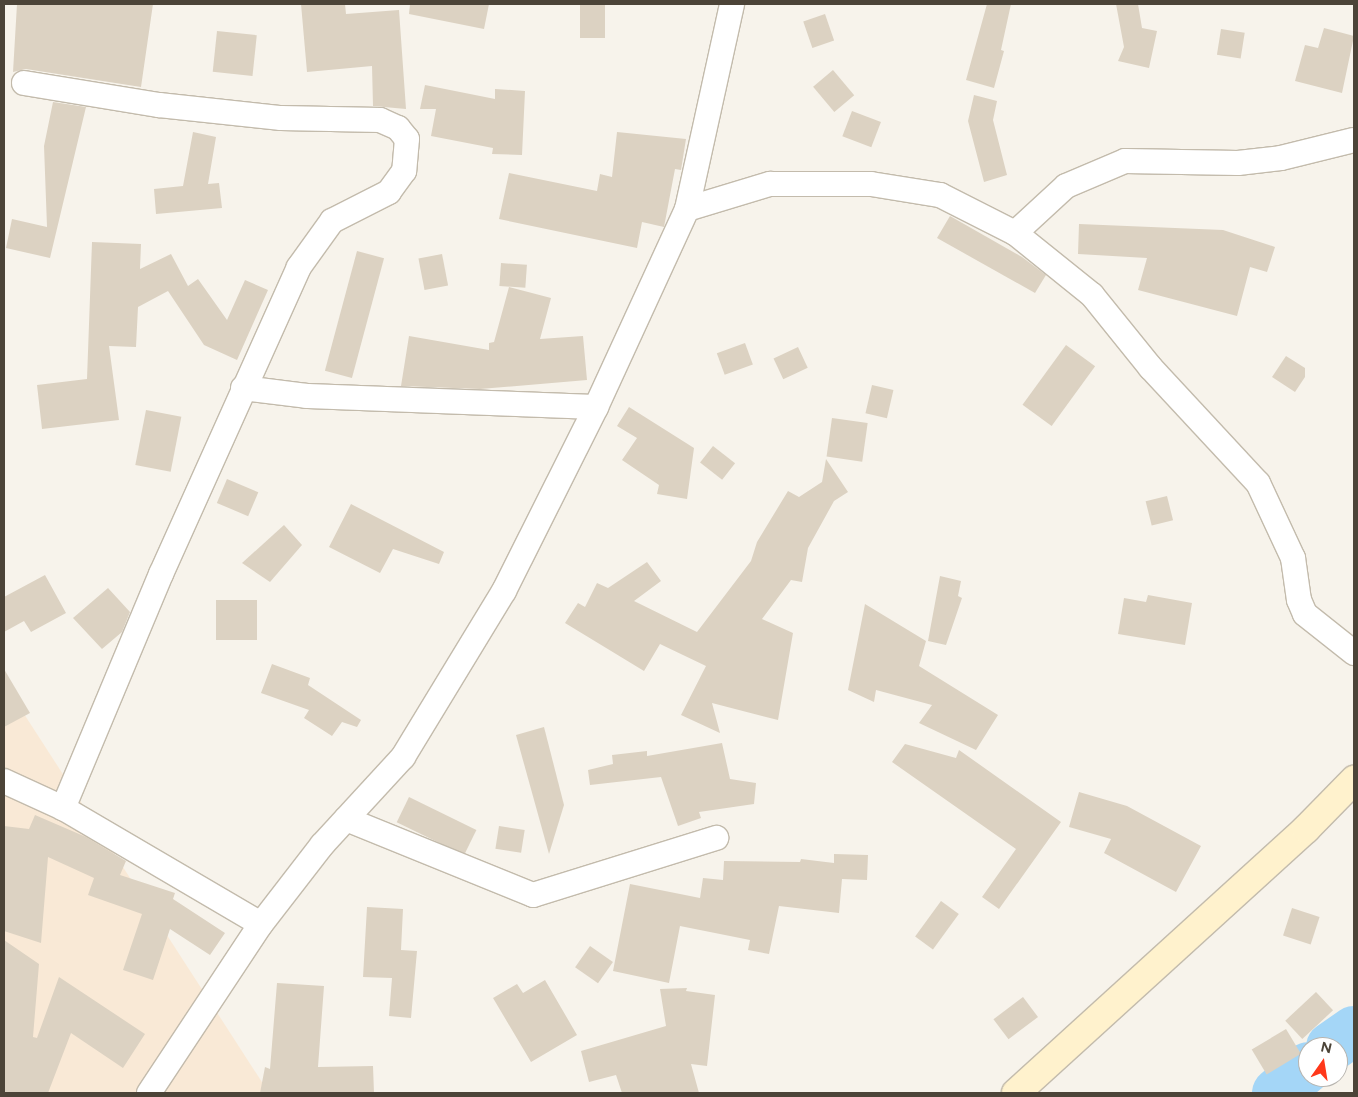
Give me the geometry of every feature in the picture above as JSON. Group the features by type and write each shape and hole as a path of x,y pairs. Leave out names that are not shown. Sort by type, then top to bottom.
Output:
{"main road":[{"path":"1016,1093 1306,829 1354,780"}],"street":[{"path":"150,1093 260,924 346,819 403,757 504,590 596,407 687,209 732,4"},
{"path":"24,83 159,105 281,118 380,120 398,128 407,139 404,171 389,192 332,221 299,267 161,574 63,808"},
{"path":"1015,233 1066,186 1125,161 1238,163 1281,158 1354,140"},
{"path":"687,209 770,184 871,184 940,195 1015,233 1092,295 1151,368 1258,483 1293,558 1299,600 1305,614 1354,653"},
{"path":"243,388 307,396 596,407"},
{"path":"4,781 63,808 260,924"},
{"path":"346,819 533,895 716,838"}],"shaded area":[{"path":"4,683 269,1093 4,1093"}],"building":[{"path":"17,4 153,4 141,87 26,69 13,72"},
{"path":"301,4 345,4 346,14 399,10 406,109 373,106 372,66 307,72"},
{"path":"410,4 489,4 484,29 409,14"},
{"path":"580,4 605,4 605,38 580,38"},
{"path":"987,4 1011,4 1001,50 1004,51 994,88 966,80"},
{"path":"1116,4 1138,4 1142,28 1157,31 1149,68 1118,61 1124,47"},
{"path":"825,14 834,40 812,48 803,21"},
{"path":"1324,28 1354,36 1342,93 1295,81 1305,45 1318,48"},
{"path":"1221,29 1245,33 1241,58 1217,55"},
{"path":"217,31 257,35 252,76 213,72"},
{"path":"833,70 854,95 834,112 813,87"},
{"path":"425,85 495,99 495,89 525,91 522,155 492,154 493,148 431,136 436,109 420,109"},
{"path":"974,95 997,101 993,120 1007,175 984,182 968,121"},
{"path":"53,102 86,107 50,258 6,248 12,219 47,227 44,146"},
{"path":"852,111 881,122 871,147 842,136"},
{"path":"193,132 216,137 208,184 219,183 222,208 156,214 154,189 183,186"},
{"path":"617,132 686,139 681,170 675,169 664,227 642,222 637,248 499,219 509,173 597,191 600,174 612,177"},
{"path":"950,216 1022,257 1046,275 1035,293 937,238"},
{"path":"1079,224 1223,230 1275,247 1267,272 1250,267 1237,316 1138,290 1147,258 1078,254"},
{"path":"92,242 141,244 140,269 171,254 188,286 198,279 227,320 245,280 268,290 237,360 204,345 168,291 138,307 136,347 109,346 119,420 42,429 37,385 87,379"},
{"path":"357,251 384,258 352,378 325,371"},
{"path":"442,254 448,285 425,290 418,259"},
{"path":"501,263 527,265 525,288 499,286"},
{"path":"509,287 551,298 540,339 583,336 587,380 480,389 401,386 409,336 489,350 489,343 494,342"},
{"path":"745,343 753,365 725,375 717,353"},
{"path":"1066,345 1095,366 1052,426 1023,405"},
{"path":"798,347 808,368 783,379 774,358"},
{"path":"1286,356 1305,368 1305,377 1295,392 1272,377"},
{"path":"872,385 893,390 887,418 865,413"},
{"path":"629,407 694,448 687,499 657,494 659,485 622,460 637,438 617,426"},
{"path":"146,410 181,417 171,472 135,465"},
{"path":"832,418 868,423 862,462 827,457"},
{"path":"713,446 735,463 722,480 700,463"},
{"path":"826,459 848,492 834,501 808,548 802,582 791,580 762,619 793,633 778,720 712,703 720,733 681,715 706,666 660,644 644,671 565,623 578,603 585,607 597,583 608,588 647,562 661,581 634,601 697,632 751,561 757,542 788,491 799,497 822,482"},
{"path":"227,479 258,492 248,516 217,503"},
{"path":"1167,496 1173,520 1152,526 1146,501"},
{"path":"351,504 444,552 439,564 393,549 380,573 329,547"},
{"path":"284,525 302,545 270,582 242,563"},
{"path":"45,575 66,613 31,632 24,621 4,632 4,597"},
{"path":"940,576 961,581 958,596 962,598 946,645 928,641"},
{"path":"108,588 130,612 122,632 102,649 73,618"},
{"path":"1148,595 1192,603 1185,645 1118,634 1124,598 1146,602"},
{"path":"216,600 257,600 257,640 216,640"},
{"path":"865,604 926,641 919,666 998,715 976,750 919,723 932,705 876,690 874,702 848,690"},
{"path":"272,664 310,678 308,685 361,720 357,727 342,722 332,736 304,718 309,710 261,693"},
{"path":"4,669 30,713 4,727"},
{"path":"544,727 564,805 549,854 516,735"},
{"path":"722,743 730,779 756,783 754,804 699,812 701,818 678,826 661,777 590,785 588,770 613,764 612,755 647,751 647,756"},
{"path":"905,744 956,758 959,750 1061,822 999,909 982,897 1016,849 892,762"},
{"path":"1079,792 1127,806 1201,846 1176,892 1104,853 1111,839 1069,827"},
{"path":"409,797 476,830 464,855 397,822"},
{"path":"35,815 86,837 126,861 120,875 175,893 173,899 225,933 210,955 170,929 153,980 123,970 142,914 88,895 94,878 48,857 41,943 4,931 4,826 29,829"},
{"path":"499,826 525,830 521,853 495,849"},
{"path":"834,854 868,855 867,880 842,879 839,913 779,906 769,954 748,950 750,940 680,926 669,983 613,971 630,884 700,898 703,878 723,880 724,861 800,862 801,859 834,863"},
{"path":"941,901 959,914 933,950 915,937"},
{"path":"367,907 403,909 401,950 417,951 411,1018 389,1016 392,978 363,977"},
{"path":"1292,908 1320,917 1311,945 1283,936"},
{"path":"4,940 39,964 33,1037 37,1038 59,977 145,1034 123,1068 71,1033 48,1093 4,1093"},
{"path":"590,946 613,962 598,983 575,967"},
{"path":"545,980 577,1035 531,1062 493,998 517,984 523,993"},
{"path":"277,983 324,986 318,1067 373,1066 374,1093 260,1093 265,1067 270,1069"},
{"path":"687,988 686,991 715,995 707,1066 691,1064 699,1093 622,1093 616,1075 589,1082 581,1051 666,1026 660,989"},
{"path":"1316,992 1333,1010 1304,1037 1301,1037 1285,1021"},
{"path":"1023,997 1038,1017 1008,1039 993,1019"},
{"path":"1286,1029 1298,1049 1298,1056 1267,1074 1252,1050"}],"waterway":[{"path":"1345,1037 1354,1031"},
{"path":"1277,1093 1298,1075"}]}
